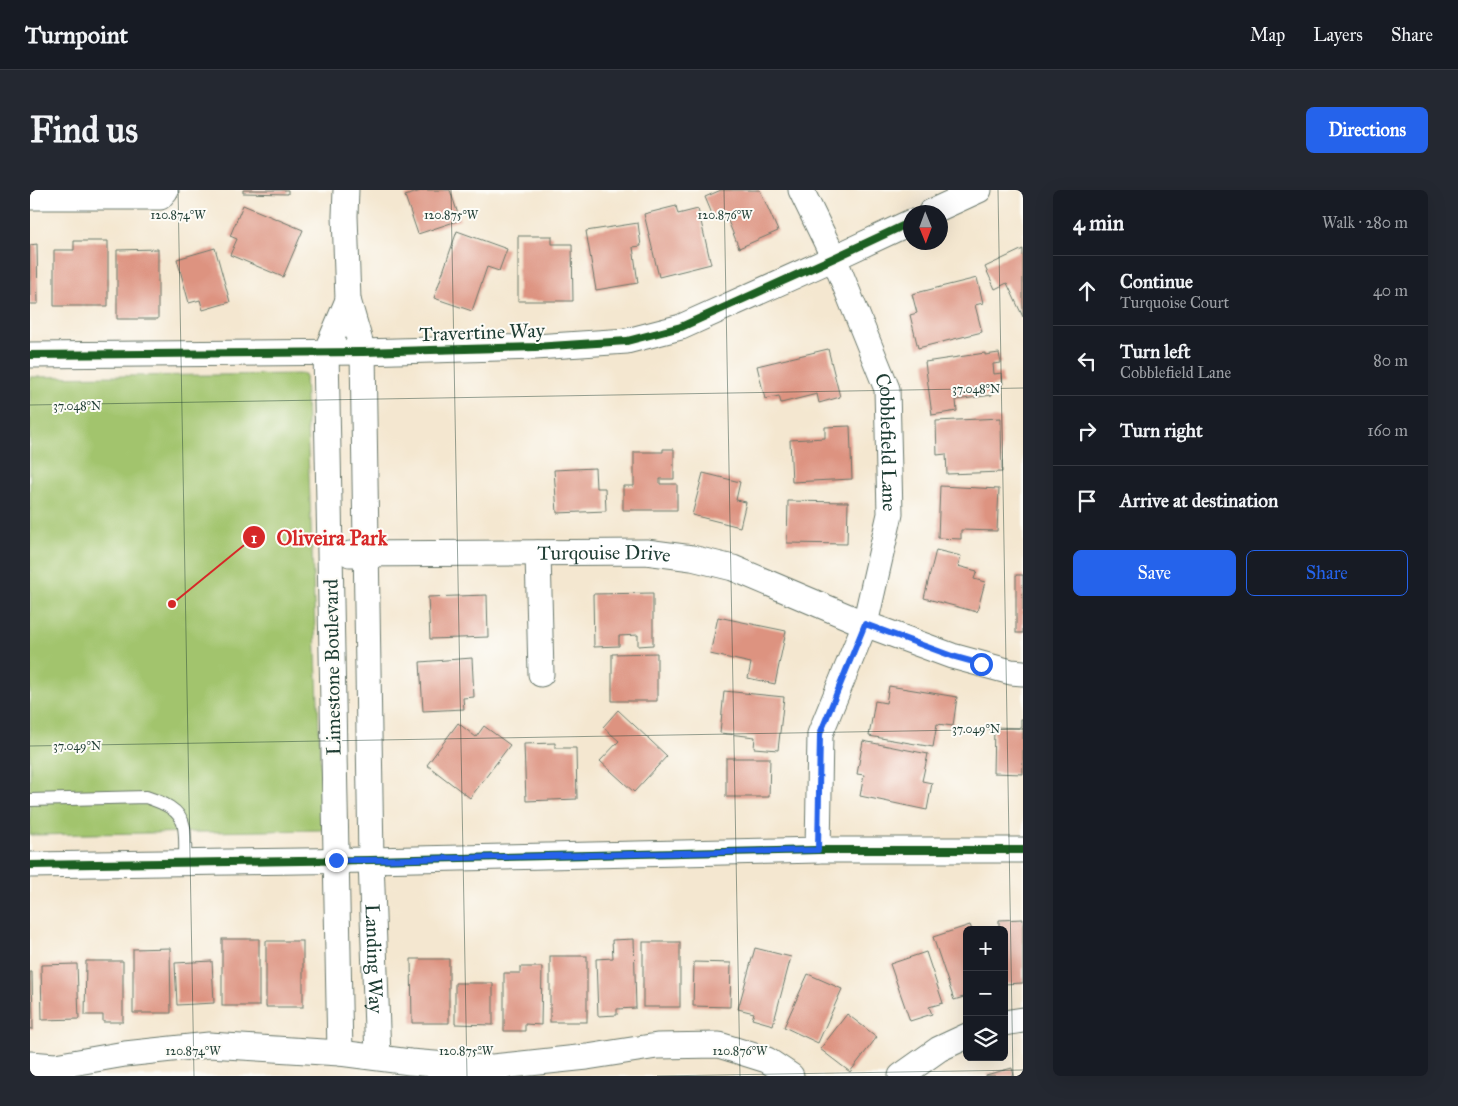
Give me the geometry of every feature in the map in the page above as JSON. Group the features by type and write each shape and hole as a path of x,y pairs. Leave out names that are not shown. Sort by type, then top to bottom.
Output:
{"street":[{"path":"30,197 160,197 166,190"},
{"name":"Limestone Boulevard","path":"346,190 348,300 363,352 371,860"},
{"name":"Cobblefield Lane","path":"801,190 834,258 887,389 890,514 865,624 820,734 818,850"},
{"path":"946,205 979,190"},
{"name":"Travertine Way","path":"30,355 363,352 535,347 627,341 681,327 903,225"},
{"name":"Limestone Boulevard","path":"336,860 326,352 348,300"},
{"name":"Turqouise Drive","path":"330,553 646,552 692,558 733,568 865,624 952,656 1011,672 1023,673"},
{"path":"538,553 541,674"},
{"path":"30,864 371,860 818,850 1023,850"},
{"name":"Landing Way","path":"336,860 340,1053"},
{"name":"Landing Way","path":"371,860 378,1057"},
{"path":"1008,1022 1023,1020"},
{"path":"901,1076 939,1049 963,1038"},
{"path":"30,1064 55,1071 125,1054 209,1045 340,1053 410,1062 483,1068 588,1066 657,1046 719,1045 767,1060 791,1076"}],"lane":[{"path":"30,800 146,797 161,802 175,811 184,825 186,862"}],"green space":[{"path":"305,374 323,830 30,835 30,377"}],"building":[{"path":"243,190 288,190 288,194 243,193"},
{"path":"424,190 450,190 460,220 418,234 405,196"},
{"path":"721,190 760,190 778,231 739,248 726,216 715,221 705,197"},
{"path":"243,205 303,230 283,277 230,255 237,239 230,236"},
{"path":"676,206 678,214 698,209 711,264 659,277 644,214"},
{"path":"638,223 641,246 633,247 638,283 596,290 586,231"},
{"path":"457,231 507,249 499,271 487,267 472,311 434,298"},
{"path":"518,236 552,236 552,244 572,244 573,301 518,301"},
{"path":"74,241 108,241 108,306 54,306 54,250 74,250"},
{"path":"37,244 38,304 30,304 30,245"},
{"path":"215,248 230,302 203,310 200,300 189,303 177,259"},
{"path":"158,249 158,319 117,319 117,250"},
{"path":"1023,249 1023,317 1007,283 995,289 985,267"},
{"path":"977,278 983,303 975,305 982,332 918,348 910,315 917,313 912,294"},
{"path":"828,349 840,397 819,403 817,394 781,403 779,396 765,399 757,366"},
{"path":"985,353 985,355 999,353 1001,363 993,364 994,374 1002,373 1003,384 991,386 992,395 956,400 957,411 932,415 925,362"},
{"path":"1001,418 1002,472 947,474 946,454 937,455 936,421"},
{"path":"850,426 852,479 792,482 790,440 825,438 825,427"},
{"path":"663,449 674,449 674,479 660,479 660,484 677,484 677,510 623,510 623,486 634,486 634,452 663,452"},
{"path":"595,468 596,488 605,488 606,511 557,513 554,470"},
{"path":"703,473 740,482 736,500 746,502 740,527 692,515"},
{"path":"940,486 999,489 997,531 961,530 961,539 938,538"},
{"path":"788,501 848,502 847,544 787,543"},
{"path":"936,550 961,556 958,566 977,571 974,579 985,582 977,612 924,598"},
{"path":"1016,575 1023,575 1023,633 1016,633"},
{"path":"653,593 653,645 638,646 638,635 619,636 619,646 594,647 593,594"},
{"path":"487,595 488,637 430,639 428,597"},
{"path":"718,617 786,631 775,684 748,678 751,663 710,654"},
{"path":"657,653 657,701 612,701 612,654"},
{"path":"472,658 474,697 463,698 464,709 423,711 420,662"},
{"path":"889,686 957,697 953,726 937,724 933,747 869,736 875,701 886,703"},
{"path":"724,691 784,697 778,750 754,748 755,737 720,733"},
{"path":"618,710 667,756 634,792 600,761 619,741 603,727"},
{"path":"1021,719 1023,719 1023,774 993,773 994,727 1021,728"},
{"path":"458,723 476,737 484,726 510,745 470,798 427,765"},
{"path":"863,741 928,754 922,781 932,783 927,810 860,796 864,775 857,774"},
{"path":"555,743 555,748 576,748 577,799 526,801 524,744"},
{"path":"726,758 770,758 769,797 726,797"},
{"path":"1023,919 1023,983 1008,984 1008,926 999,926 999,920"},
{"path":"963,927 963,997 954,1000 933,937"},
{"path":"222,939 259,939 259,1006 222,1006"},
{"path":"634,939 636,1008 617,1009 617,1015 598,1016 596,959 613,958 612,940"},
{"path":"266,941 303,941 303,1007 266,1007"},
{"path":"643,942 680,942 680,1007 643,1007"},
{"path":"170,948 171,1013 133,1013 133,949"},
{"path":"755,948 791,957 773,1025 752,1019 754,1013 738,1009"},
{"path":"926,952 943,1003 929,1007 932,1014 910,1021 890,964"},
{"path":"550,956 587,956 587,1022 550,1022"},
{"path":"411,959 449,959 449,1023 412,1023"},
{"path":"86,961 123,961 123,1022 103,1022 103,1015 85,1015"},
{"path":"212,961 214,1003 177,1005 175,963"},
{"path":"694,962 731,963 730,1007 693,1006"},
{"path":"77,964 79,1019 42,1020 41,965"},
{"path":"520,967 542,967 541,1025 525,1024 525,1031 504,1031 504,973 520,973"},
{"path":"30,972 32,972 33,1029 30,1029"},
{"path":"808,974 842,989 818,1043 784,1027"},
{"path":"455,983 493,983 493,1025 455,1024"},
{"path":"847,1014 877,1037 850,1072 820,1049"},
{"path":"1012,1068 1014,1076 986,1076 986,1075"}],"cycle path":[{"path":"30,355 363,352 535,347 627,341 681,327 903,226"},
{"path":"30,865 818,850 1023,850"}],"place":[{"name":"Oliveira Park","path":"172,604"}],"route":[{"path":"336,860 818,850 820,734 865,624 952,656 981,664"}]}
